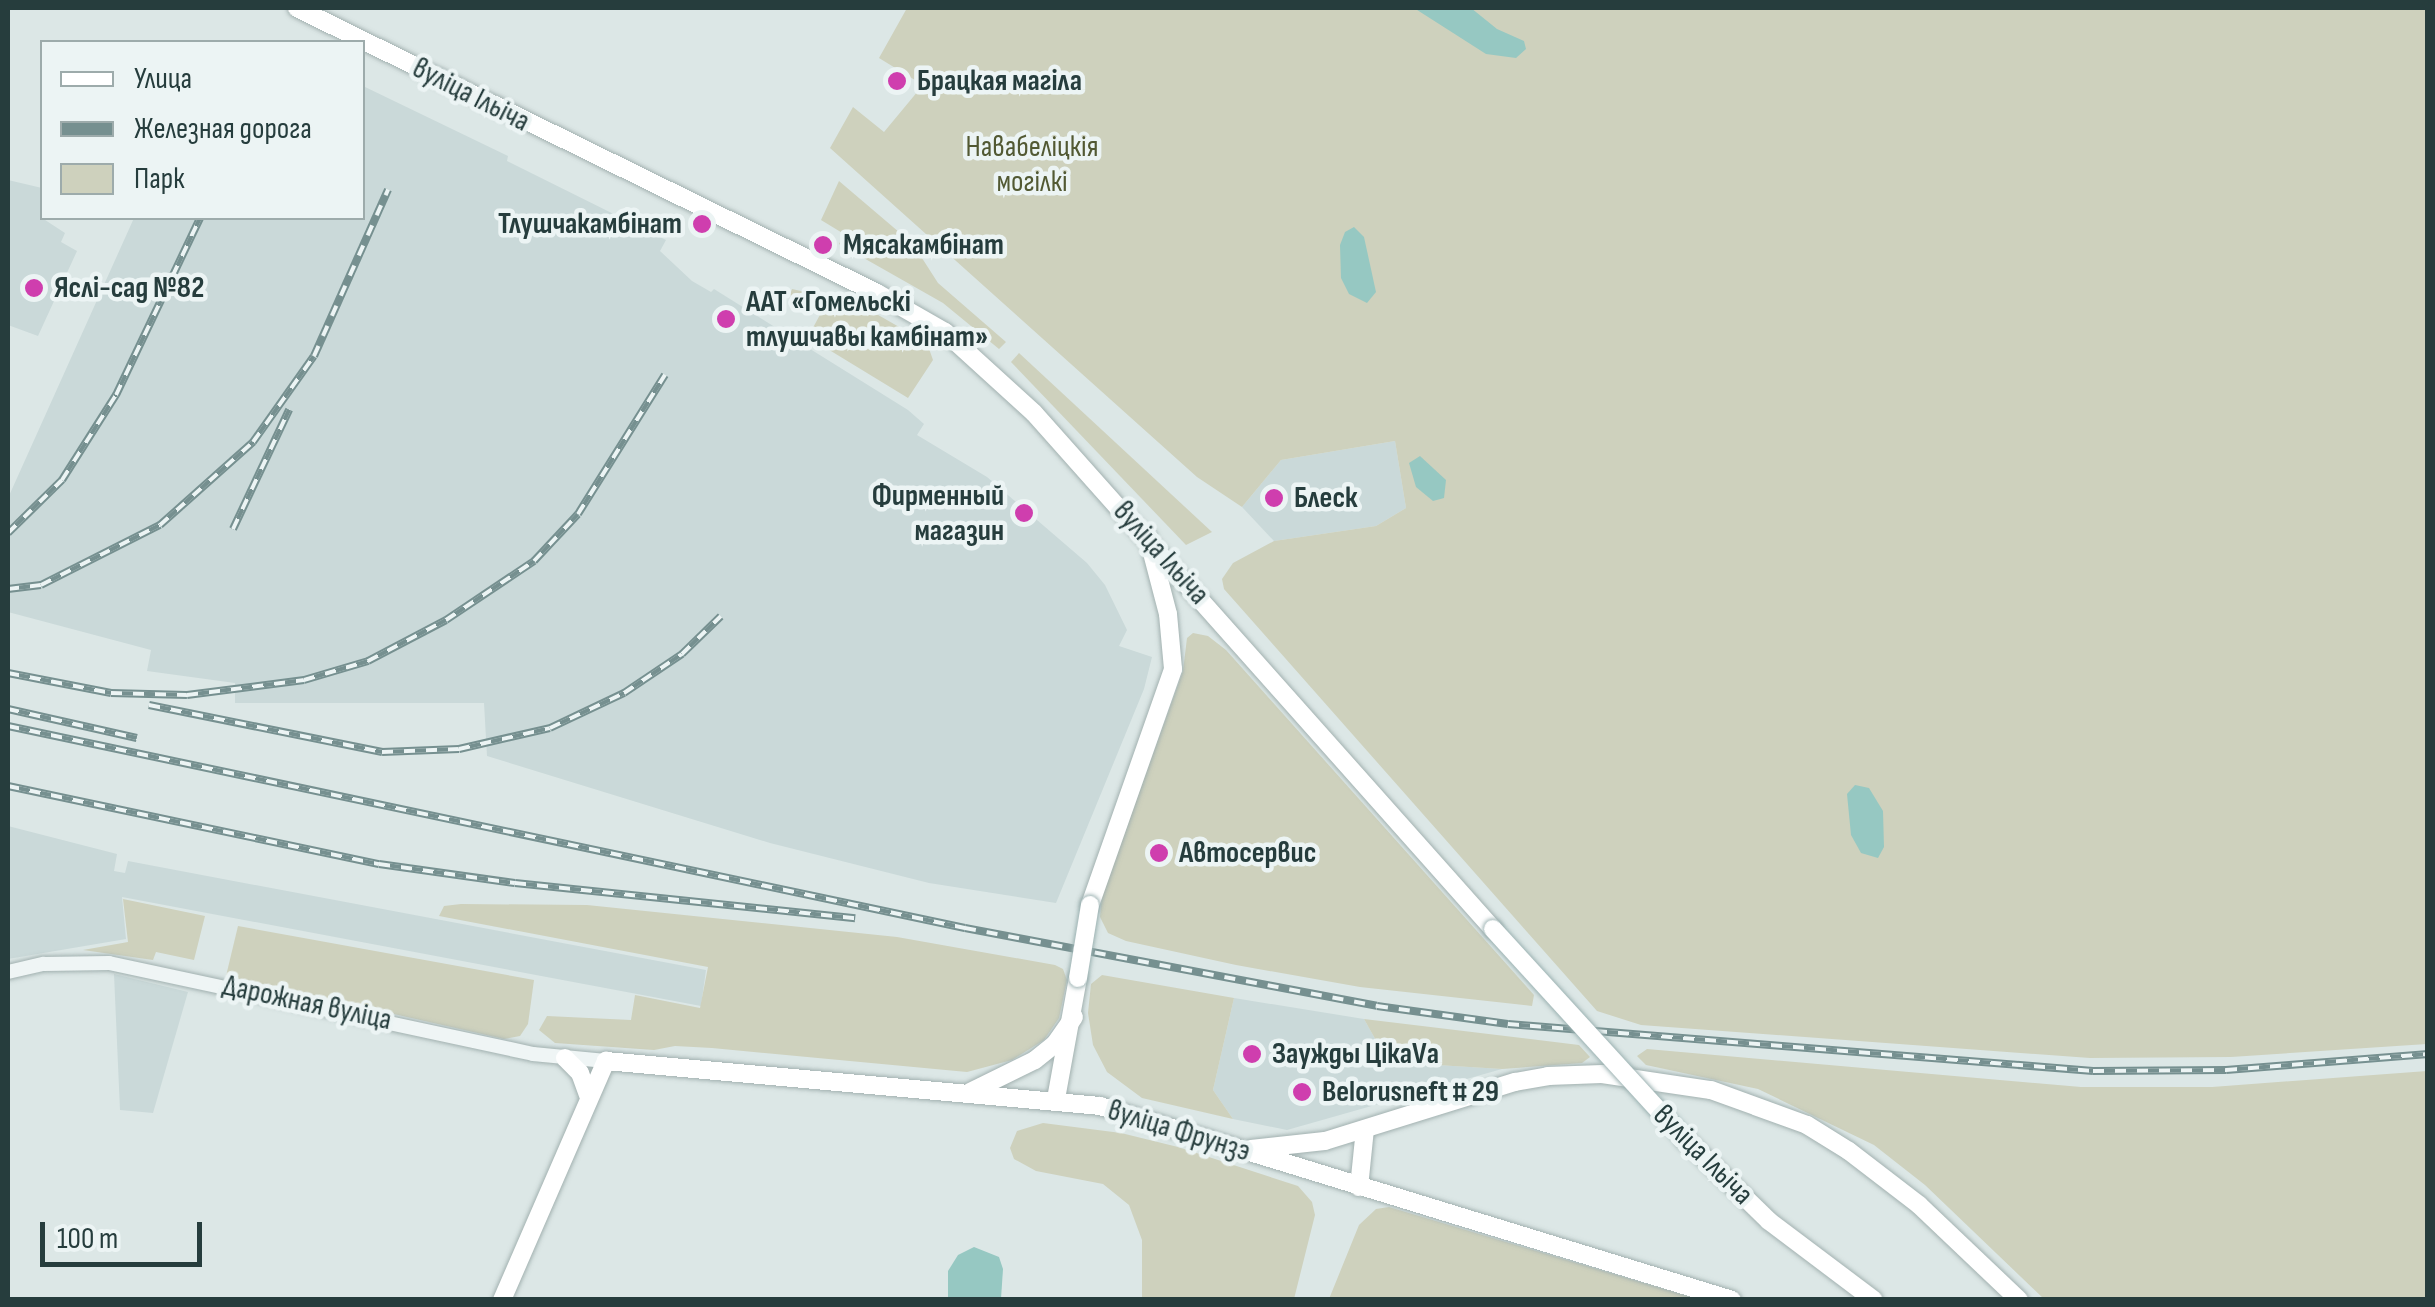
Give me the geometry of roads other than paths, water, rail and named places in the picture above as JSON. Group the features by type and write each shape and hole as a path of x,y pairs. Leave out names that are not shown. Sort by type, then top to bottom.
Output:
{"main road":[{"name":"вуліца Ільіча","path":"297,8 362,40"},
{"name":"вуліца Ільіча","path":"365,41 877,293 945,332 1034,413 1685,1139 1769,1221 1874,1300"},
{"path":"1056,1100 1074,1018 1090,906 1173,669 1168,614 1148,538"},
{"path":"970,1092 1035,1060 1055,1044 1074,1018"},
{"path":"565,1058 580,1073 588,1095"},
{"path":"502,1300 606,1061"},
{"name":"вуліца Фрунзэ","path":"606,1061 1100,1106 1732,1300"},
{"path":"1241,1150 1325,1141 1548,1076 1602,1074 1711,1090 1807,1125 1850,1151 1920,1205 2012,1296"},
{"path":"1359,1187 1364,1129"}],"street":[{"name":"Дарожная вуліца","path":"8,972 44,964 110,963 565,1058 606,1061"}],"water":[{"path":"1414,8 1471,8 1497,29 1524,41 1526,49 1516,58 1486,54"},
{"path":"1354,227 1364,237 1376,292 1367,303 1349,294 1341,278 1340,245 1345,232"},
{"path":"1420,456 1446,480 1444,498 1433,501 1416,487 1409,463"},
{"path":"1855,785 1869,788 1883,811 1884,847 1878,858 1861,853 1851,835 1847,794"},
{"path":"974,1247 999,1257 1003,1269 1001,1299 948,1299 948,1271 958,1255"}],"railway":[{"path":"8,589 41,585 160,525 253,442 314,356 388,190"},
{"path":"8,533 62,480 116,395 199,220"},
{"path":"8,673 111,693 187,695 304,680 368,661 446,620 534,561 578,514 665,375"},
{"path":"233,529 289,410"},
{"path":"149,705 382,752 459,749 550,728 624,693 682,654 721,616"},
{"path":"8,709 137,738"},
{"path":"8,726 965,928 1377,1006 1508,1024 2093,1071 2226,1070 2428,1054"},
{"path":"8,786 379,864 515,883 855,918"}],"place":[{"name":"Брацкая магіла","path":"897,81"},
{"name":"Тлушчакамбінат","path":"702,224"},
{"name":"Мясакамбінат","path":"823,245"},
{"name":"Яслі-сад №82","path":"34,288"},
{"name":"ААТ «Гомельскі тлушчавы камбінат»","path":"726,319"},
{"name":"Блеск","path":"1274,498"},
{"name":"Фирменный магазин","path":"1024,513"},
{"name":"Автосервис","path":"1159,853"},
{"name":"Заужды ЦікаVа","path":"1252,1054"},
{"name":"Belorusneft # 29","path":"1302,1092"}],"park label":[{"name":"Навабеліцкія могілкі","path":"1032,164"}]}
